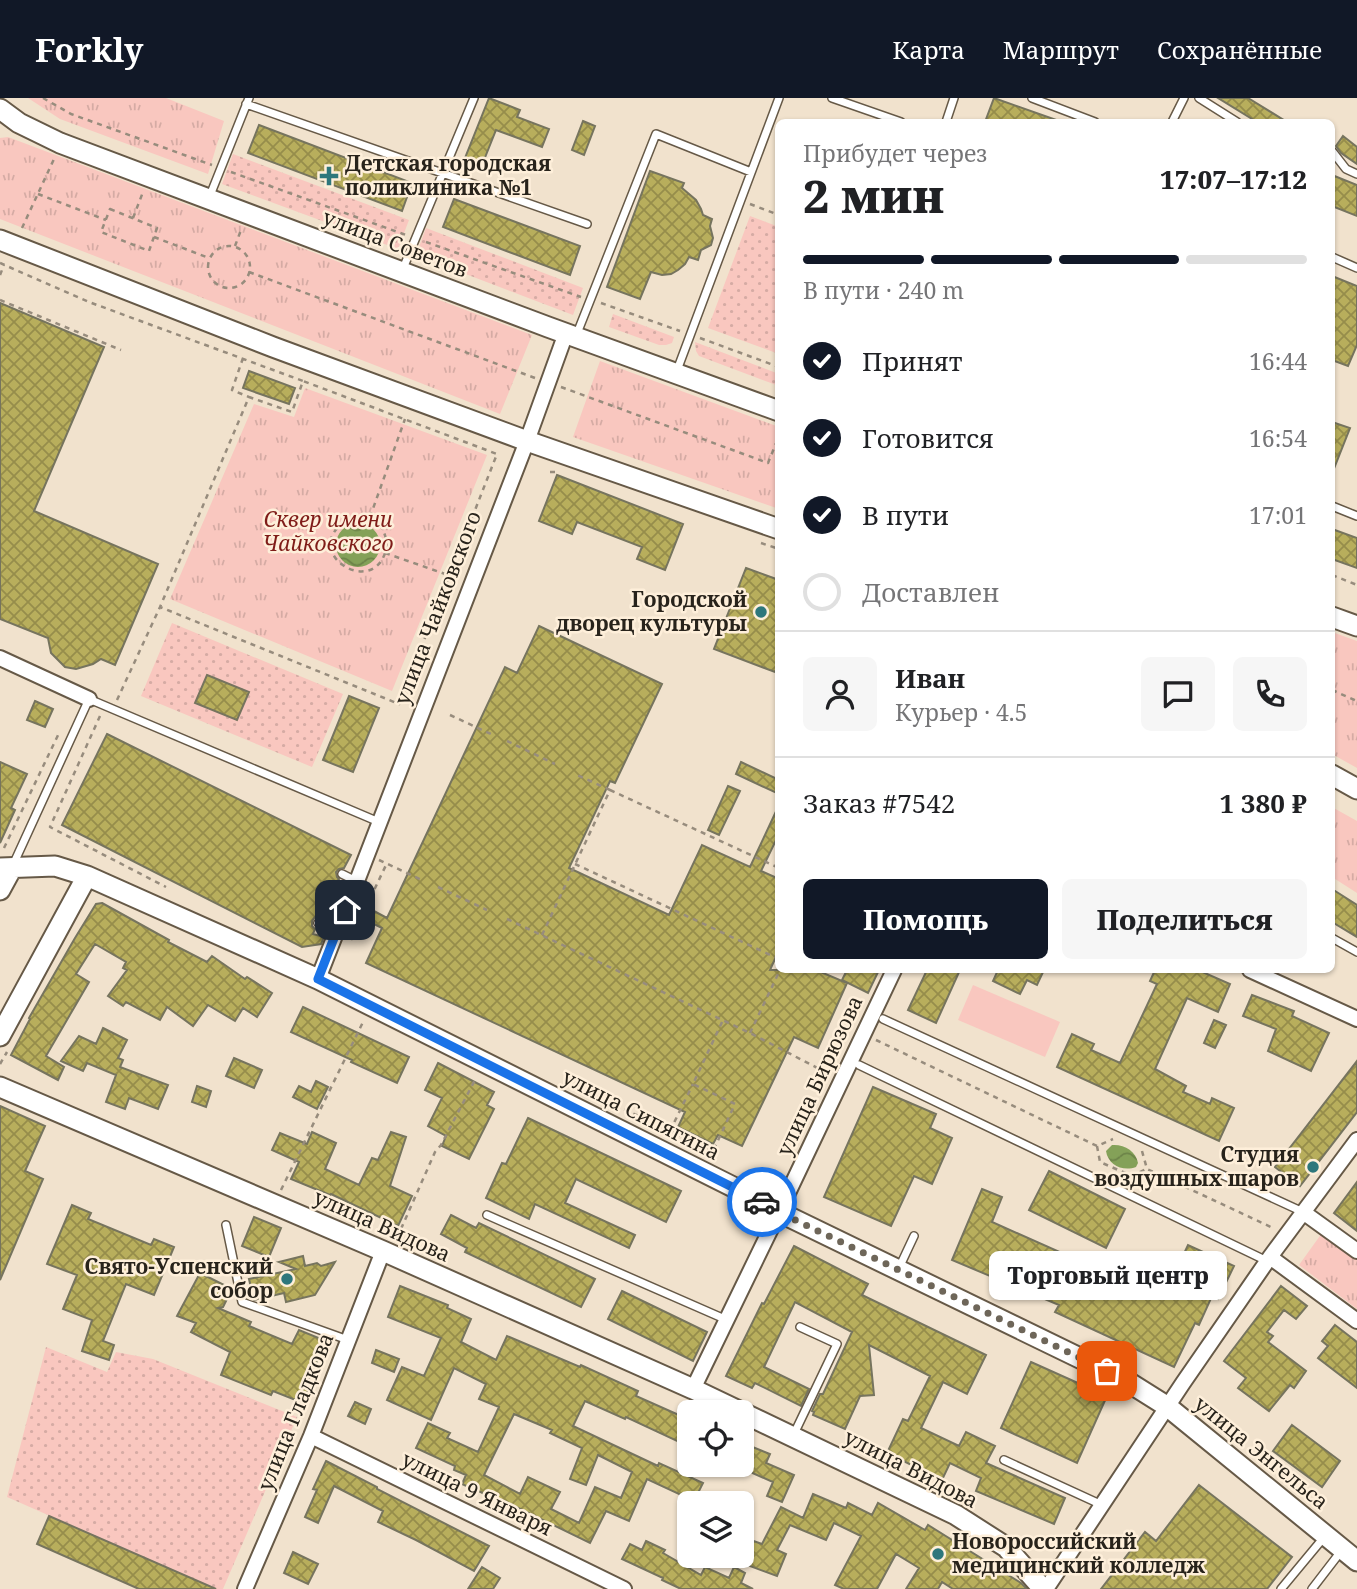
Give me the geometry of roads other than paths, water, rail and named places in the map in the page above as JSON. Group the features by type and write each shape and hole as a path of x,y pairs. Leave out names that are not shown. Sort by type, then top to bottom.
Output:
{"street":[{"name":"улица Советов","path":"0,109 60,143 775,410"},
{"path":"0,240 260,342 527,442 775,529"},
{"name":"улица Чайковского","path":"318,979 548,383 571,335"},
{"path":"1335,618 1357,626"},
{"path":"0,658 87,703"},
{"path":"1335,777 1357,789"},
{"path":"0,890 6,868 55,866 87,876 3,1044"},
{"name":"улица Сипягина","path":"87,876 318,979 779,1212 1104,1369 1168,1407"},
{"name":"улица Бирюзова","path":"693,1389 893,973"},
{"path":"1257,973 1357,1019"},
{"name":"улица Видова","path":"0,1087 389,1247 956,1515 1006,1547 1045,1589"},
{"path":"1045,1589 1268,1259 1357,1140"},
{"path":"1303,1212 1357,1251"},
{"name":"улица Гладкова","path":"245,1589 389,1247"},
{"path":"1268,1259 1357,1321"},
{"name":"улица Энгельса","path":"1168,1407 1350,1555"},
{"name":"улица 9 Января","path":"311,1436 624,1589"}],"lane":[{"path":"402,271 474,98"},
{"path":"676,373 779,98"},
{"path":"832,98 892,119"},
{"path":"947,119 954,98"},
{"path":"1032,98 1088,119"},
{"path":"1174,119 1184,98"},
{"path":"1199,98 1232,119"},
{"path":"209,199 248,101 587,224"},
{"path":"571,335 591,300 656,134 751,172"},
{"path":"1335,155 1346,169 1357,174"},
{"path":"1335,258 1357,268"},
{"path":"1335,507 1357,516"},
{"path":"6,868 87,703 110,706 379,822"},
{"path":"342,874 356,881"},
{"path":"318,923 336,933"},
{"path":"1335,940 1357,953"},
{"path":"883,1019 1303,1212"},
{"path":"859,1065 1268,1259"},
{"path":"487,1215 727,1320"},
{"path":"226,1225 243,1302 348,1340"},
{"path":"899,1269 914,1236"},
{"path":"793,1437 838,1344 800,1327"},
{"path":"1004,1460 1102,1505"},
{"path":"1281,1589 1325,1535"},
{"path":"1312,1589 1350,1555"}],"water":[{"path":"358,523 373,530 380,545 373,560 358,567 343,560 336,545 343,530"},
{"path":"1112,1145 1125,1147 1132,1152 1137,1159 1136,1167 1126,1169 1113,1164 1106,1151"}],"place":[{"name":"Детская городская поликлиника №1","path":"329,176"},
{"name":"Городской дворец культуры","path":"761,612"},
{"name":"Студия воздушных шаров","path":"1313,1167"},
{"name":"Свято-Успенский собор","path":"287,1279"},
{"name":"Торговый центр","path":"1107,1371"},
{"name":"Новороссийский медицинский колледж","path":"938,1554"}],"park label":[{"name":"Сквер имени Чайковского","path":"328,532"}]}
